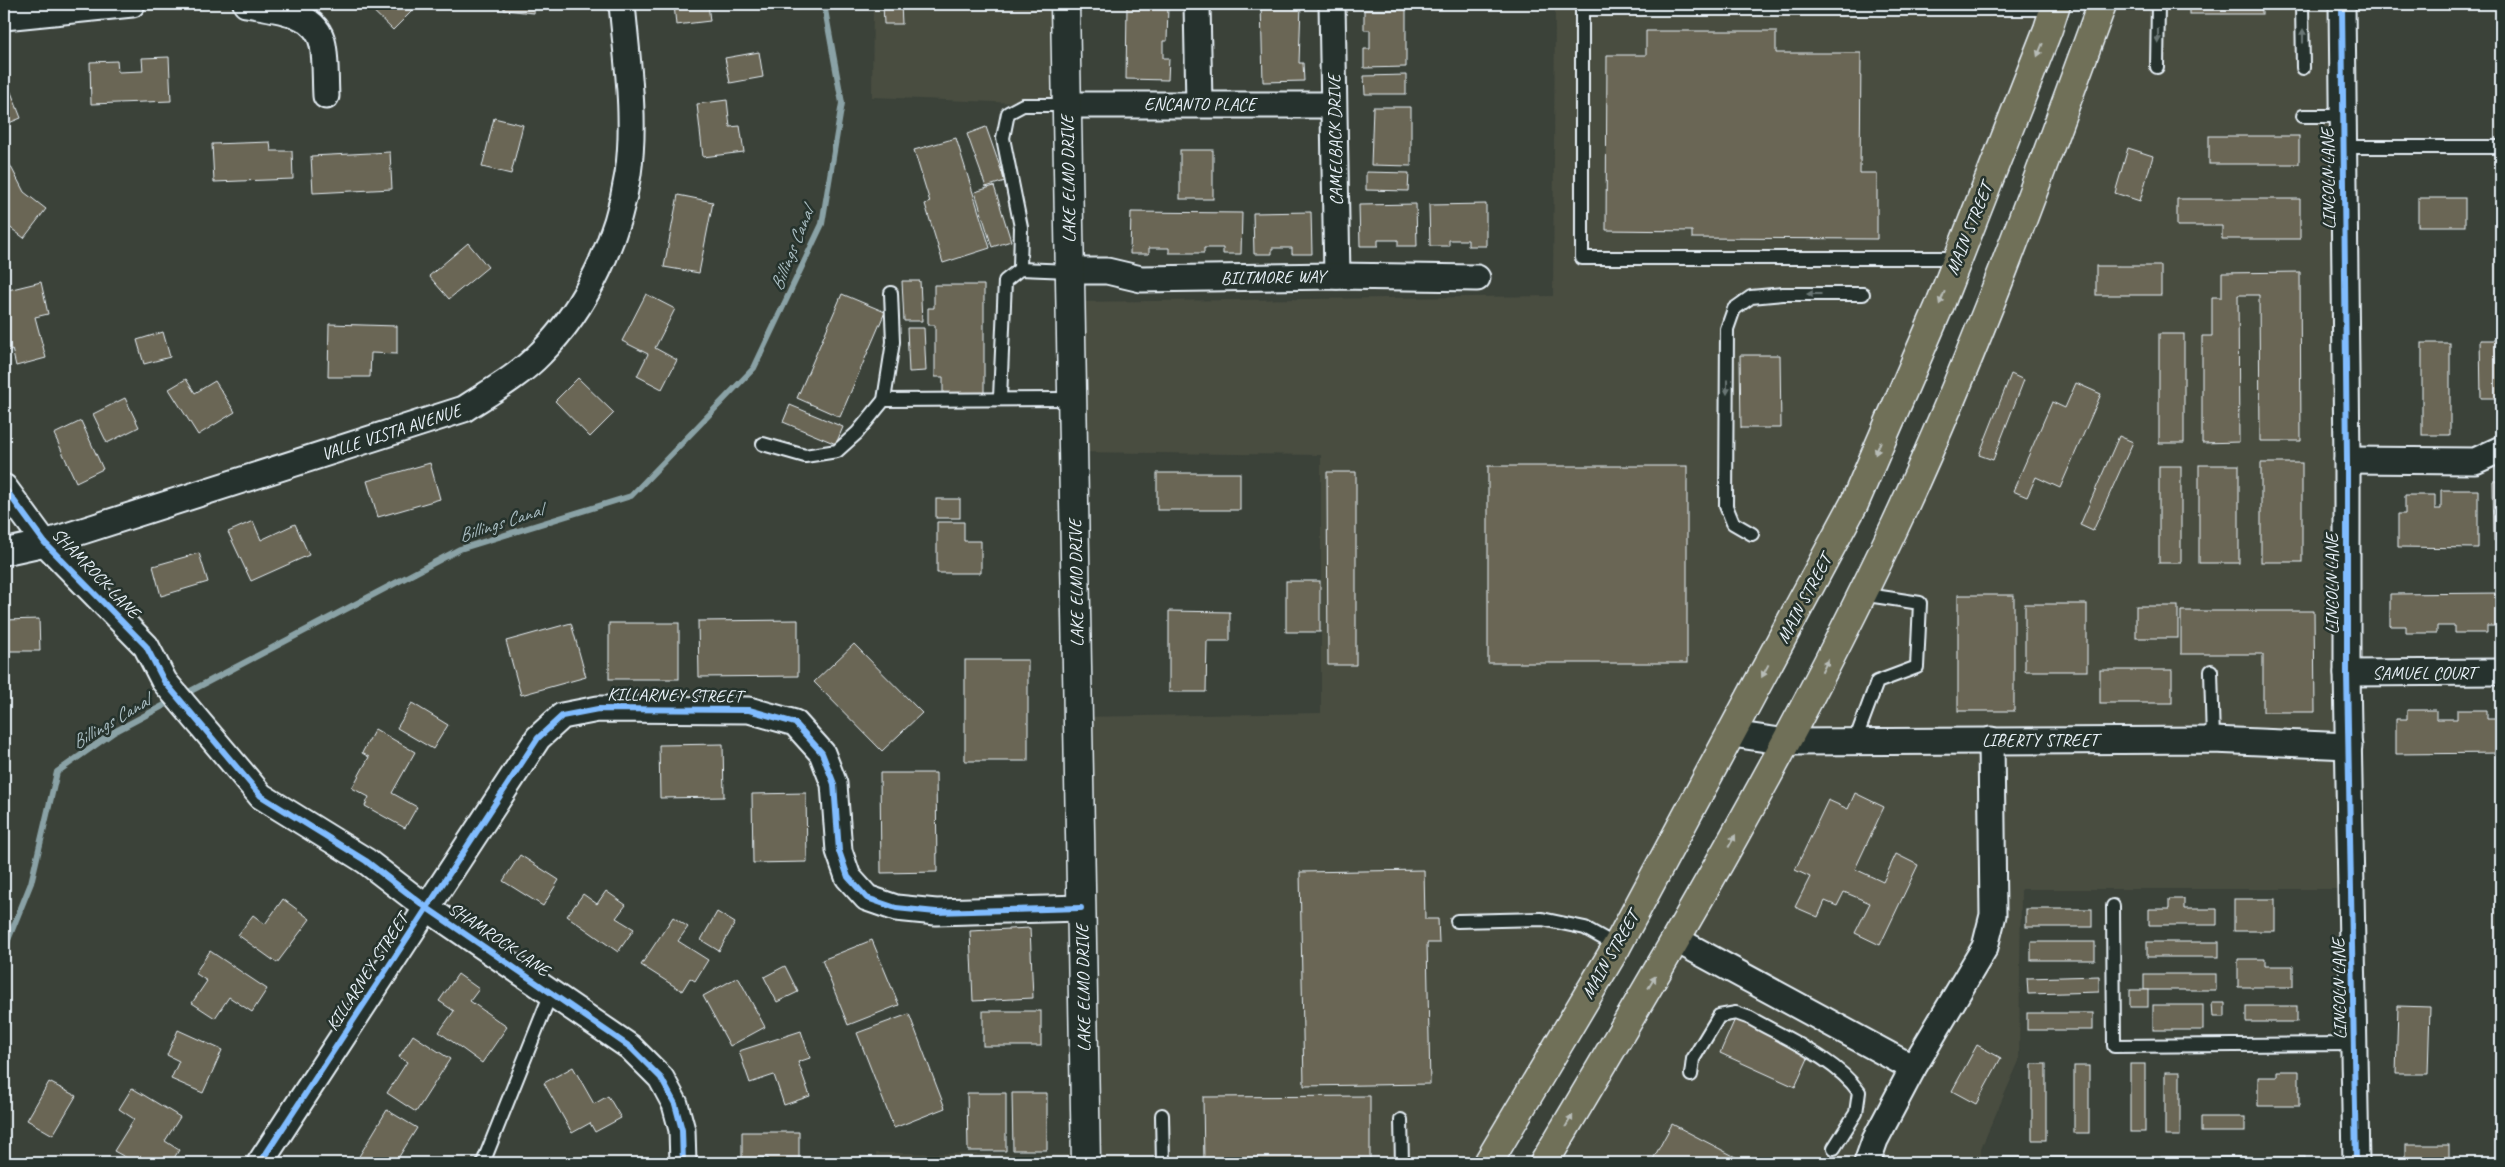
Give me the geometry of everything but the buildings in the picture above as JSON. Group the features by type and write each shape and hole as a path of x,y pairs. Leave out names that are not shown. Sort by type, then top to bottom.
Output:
{"main road":[{"name":"LAKE ELMO DRIVE","path":"1065,4 1086,1163"},
{"path":"1544,1163 1677,940 1787,742 1901,511 1980,331 2102,4"},
{"name":"MAIN STREET","path":"1488,1163 1617,946 1854,504 1958,258 2056,6"}],"street":[{"path":"4,16 132,4"},
{"path":"246,4 295,14 313,24 323,43 326,96"},
{"name":"VALLE VISTA AVENUE","path":"4,552 44,543 464,409 501,386 541,354 572,315 598,269 616,224 628,175 630,89 622,4"},
{"path":"1197,4 1200,104"},
{"name":"CAMELBACK DRIVE","path":"1332,4 1337,276"},
{"name":"LINCOLN LANE","path":"2342,4 2342,147 2348,460 2348,673 2356,1163"},
{"name":"ENCANTO PLACE","path":"1067,105 1334,105"},
{"name":"BILTMORE WAY","path":"1070,271 1107,271 1141,279 1337,276 1477,278"},
{"path":"2348,460 2475,461 2501,449"},
{"name":"SHAMROCK LANE","path":"4,487 44,543 146,646 164,681 208,730 261,796 366,861 427,908 630,1047 661,1078 675,1104 682,1130 683,1163"},
{"name":"SAMUEL COURT","path":"2348,673 2501,672"},
{"name":"KILLARNEY STREET","path":"260,1163 538,738 562,716 598,709 748,710 795,723 822,753 834,784 839,851 848,877 867,898 896,908 936,912 1081,908"},
{"name":"LIBERTY STREET","path":"1732,734 1787,742 2213,740 2349,746"},
{"path":"1867,1163 1875,1140 1914,1068 1985,947 1993,915 1991,740"},
{"path":"1677,940 1914,1068"}],"lane":[{"path":"2157,67 2158,4"},
{"path":"2302,4 2303,68"},
{"path":"1958,258 1582,258 1582,6 2056,6"},
{"path":"1020,269 1021,227 1003,138 1008,113 1023,105 1067,105"},
{"path":"2303,116 2343,116"},
{"path":"2342,147 2501,146"},
{"path":"1000,398 1005,281 1020,269 1070,271"},
{"path":"762,444 805,456 837,451 857,433 884,400 893,342 891,293"},
{"path":"1752,534 1733,523 1726,506 1727,329 1734,309 1751,297 1783,294 1863,294"},
{"path":"884,400 1072,399"},
{"path":"1856,741 1877,682 1917,667 1920,603 1861,594"},
{"path":"2212,671 2213,740"},
{"path":"2113,906 2114,1046 2355,1044"},
{"path":"1457,921 1542,919 1586,928 1617,946"},
{"path":"483,1163 551,993"},
{"path":"1691,1075 1693,1059 1719,1016 1736,1013 1750,1018 1850,1078 1859,1092 1856,1113 1834,1148"},
{"path":"1162,1115 1163,1163"},
{"path":"1401,1120 1402,1163"}],"shaded area":[{"path":"873,4 1065,4 1067,105 872,97"},
{"path":"1555,4 2056,4 1958,258 1732,734 1487,1163 876,1163 876,1153 1085,1155 1078,717 1321,713 1321,455 1073,452 1070,302 1553,296"},
{"path":"2102,4 2348,4 2352,889 2021,889 2019,1061 1981,1148 1981,1163 1544,1163 1915,480"}],"waterway":[{"name":"Billings Canal","path":"183,695 460,549 631,496 754,368 822,224 842,103 824,4"},
{"name":"Billings Canal","path":"4,950 31,883 57,772 114,732 174,700"}],"cycle path":[{"path":"2342,4 2347,460 2347,673 2356,1163"},
{"path":"4,487 45,543 146,646 164,681 261,796 366,861 427,908 630,1047 661,1078 675,1104 682,1130 683,1163"},
{"path":"260,1163 538,738 562,716 598,709 749,710 795,723 822,753 834,784 839,851 848,877 867,898 896,908 936,912 1081,908"}]}
